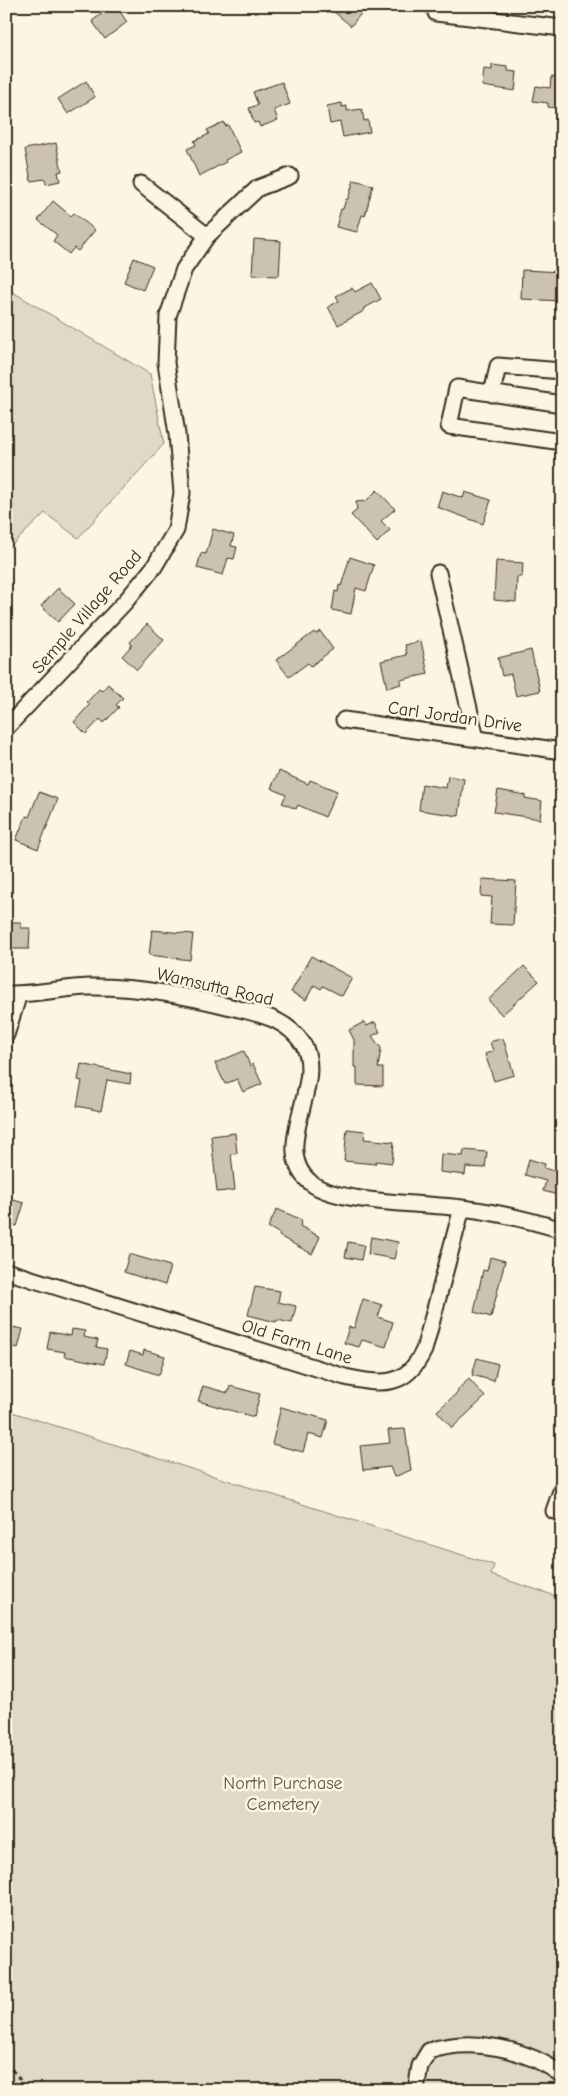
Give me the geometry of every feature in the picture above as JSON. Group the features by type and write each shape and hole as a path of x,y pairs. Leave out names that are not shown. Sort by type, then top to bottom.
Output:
{"street":[{"path":"436,13 562,28"},
{"name":"Semple Village Road","path":"6,728 125,602 154,567 176,530 182,493 177,434 166,364 168,316 184,269 207,236 258,188 290,176"},
{"path":"141,184 207,236"},
{"path":"492,394 498,366 562,371"},
{"path":"562,404 457,388 449,426 562,442"},
{"path":"438,573 476,739"},
{"name":"Carl Jordan Drive","path":"344,720 562,751"},
{"name":"Wamsutta Road","path":"13,994 88,987 122,987 169,993 251,1012 277,1021 292,1032 303,1044 308,1056 308,1073 295,1145 296,1163 301,1175 313,1185 345,1196 462,1208 517,1216 562,1230"},
{"path":"6,1035 13,994"},
{"name":"Old Farm Lane","path":"6,1271 345,1377 366,1382 394,1381 408,1374 417,1365 424,1350 462,1208"},
{"path":"562,1488 554,1510 562,1513"},
{"path":"416,2090 420,2066 429,2051 446,2045 468,2044 500,2048 530,2057 562,2074"}],"path":[{"path":"6,2062 28,2090"}],"green space":[{"path":"6,288 150,374 164,444 78,538 45,513 6,551"},
{"name":"North Purchase Cemetery","path":"6,1410 494,1565 491,1575 562,1598 562,2090 6,2090"}],"building":[{"path":"112,6 116,6 127,22 105,39 92,21"},
{"path":"327,6 367,6 351,26"},
{"path":"492,65 508,67 508,71 517,72 515,91 482,86 484,69 492,70"},
{"path":"551,77 562,79 562,109 548,107 548,103 533,101 536,86 550,88"},
{"path":"86,81 95,97 68,114 58,99"},
{"path":"282,82 290,104 274,110 278,120 260,127 258,122 254,123 249,108 258,105 253,92"},
{"path":"342,103 342,107 347,106 347,111 362,109 364,121 368,120 370,132 343,137 340,122 330,124 327,106"},
{"path":"224,122 225,126 228,125 241,152 199,176 187,149 196,145 194,141 209,134 207,130"},
{"path":"56,143 62,171 58,172 60,181 46,184 45,179 31,181 25,149"},
{"path":"354,180 373,185 365,216 362,215 357,232 336,227 341,209 343,209 346,199 348,199"},
{"path":"53,201 71,216 74,213 95,230 78,251 74,248 69,254 53,241 57,235 38,220"},
{"path":"254,239 281,241 279,276 252,275"},
{"path":"134,258 153,266 143,290 124,282"},
{"path":"522,270 562,272 562,301 521,299"},
{"path":"372,283 381,299 338,325 328,307 339,301 336,296 352,288 355,292"},
{"path":"377,490 395,509 381,521 390,530 377,543 351,515 357,510 356,502 366,501"},
{"path":"442,491 463,498 465,492 491,500 483,524 437,507"},
{"path":"213,529 234,535 231,546 237,547 234,559 228,558 223,575 197,568 201,553 206,554"},
{"path":"350,557 374,565 366,591 356,588 351,614 332,610 335,591 338,592 339,585 341,586"},
{"path":"496,561 523,563 522,577 517,577 516,602 494,600"},
{"path":"58,588 75,604 58,622 41,606"},
{"path":"147,624 164,640 137,670 122,656 132,645 130,642"},
{"path":"320,631 333,649 311,666 308,663 289,677 276,660 314,632 316,634"},
{"path":"421,641 428,674 400,680 401,684 387,688 381,661 407,655 405,645"},
{"path":"531,650 540,691 516,696 511,674 502,676 498,658"},
{"path":"108,684 123,698 116,705 119,707 104,723 100,719 86,734 74,722 90,704 87,702 99,689 102,691"},
{"path":"279,771 308,784 310,780 337,791 325,817 298,805 296,809 282,803 286,795 271,788"},
{"path":"448,776 464,779 459,816 419,810 422,784 446,788"},
{"path":"498,790 525,795 525,798 542,801 540,819 494,812"},
{"path":"39,792 58,799 38,849 16,840 26,816 29,817"},
{"path":"482,879 516,881 513,925 490,924 492,897 481,896"},
{"path":"9,922 21,922 21,928 30,928 29,949 6,949 6,928 9,928"},
{"path":"152,930 193,934 190,960 149,955"},
{"path":"311,956 352,978 342,996 323,986 321,989 314,985 306,1000 291,992"},
{"path":"524,966 539,981 502,1015 488,1000"},
{"path":"364,1022 367,1026 375,1022 380,1032 372,1036 381,1048 378,1068 383,1068 383,1086 357,1085 357,1067 354,1067 354,1040 349,1030"},
{"path":"503,1038 514,1075 494,1081 485,1054 493,1051 490,1042"},
{"path":"244,1051 250,1066 253,1064 262,1084 243,1092 237,1079 225,1084 215,1063"},
{"path":"81,1064 131,1074 130,1084 107,1080 101,1111 77,1106 82,1081 78,1080"},
{"path":"347,1129 365,1131 364,1139 394,1142 392,1163 376,1161 375,1164 344,1161"},
{"path":"235,1133 237,1153 231,1154 235,1190 217,1192 211,1136"},
{"path":"464,1150 487,1152 485,1168 466,1167 465,1175 440,1172 441,1154 463,1156"},
{"path":"529,1159 545,1164 544,1168 562,1173 562,1196 543,1191 546,1181 525,1175"},
{"path":"6,1198 24,1203 17,1226 6,1223"},
{"path":"277,1209 302,1220 300,1226 320,1237 312,1254 279,1236 280,1234 268,1227"},
{"path":"371,1237 398,1242 394,1259 368,1254"},
{"path":"348,1242 364,1245 361,1260 345,1257"},
{"path":"129,1254 170,1266 165,1285 124,1272"},
{"path":"490,1257 505,1261 491,1317 474,1312 483,1270 487,1271"},
{"path":"255,1287 280,1291 278,1302 296,1306 292,1323 277,1320 276,1322 248,1315"},
{"path":"363,1299 382,1305 378,1317 393,1322 386,1347 362,1340 359,1347 344,1343 349,1327 354,1328"},
{"path":"6,1326 23,1329 18,1348 6,1345"},
{"path":"72,1329 85,1331 84,1337 98,1340 96,1347 107,1349 104,1364 64,1356 65,1352 47,1349 50,1332 71,1336"},
{"path":"144,1350 165,1356 159,1375 126,1364 130,1351 143,1355"},
{"path":"477,1358 498,1364 494,1381 472,1375"},
{"path":"469,1379 485,1397 452,1428 437,1411"},
{"path":"203,1386 228,1393 230,1386 260,1394 254,1417 198,1401"},
{"path":"281,1407 328,1420 323,1438 308,1434 303,1452 272,1444"},
{"path":"405,1429 411,1470 394,1477 390,1467 363,1470 360,1446 390,1443 388,1430"}]}
